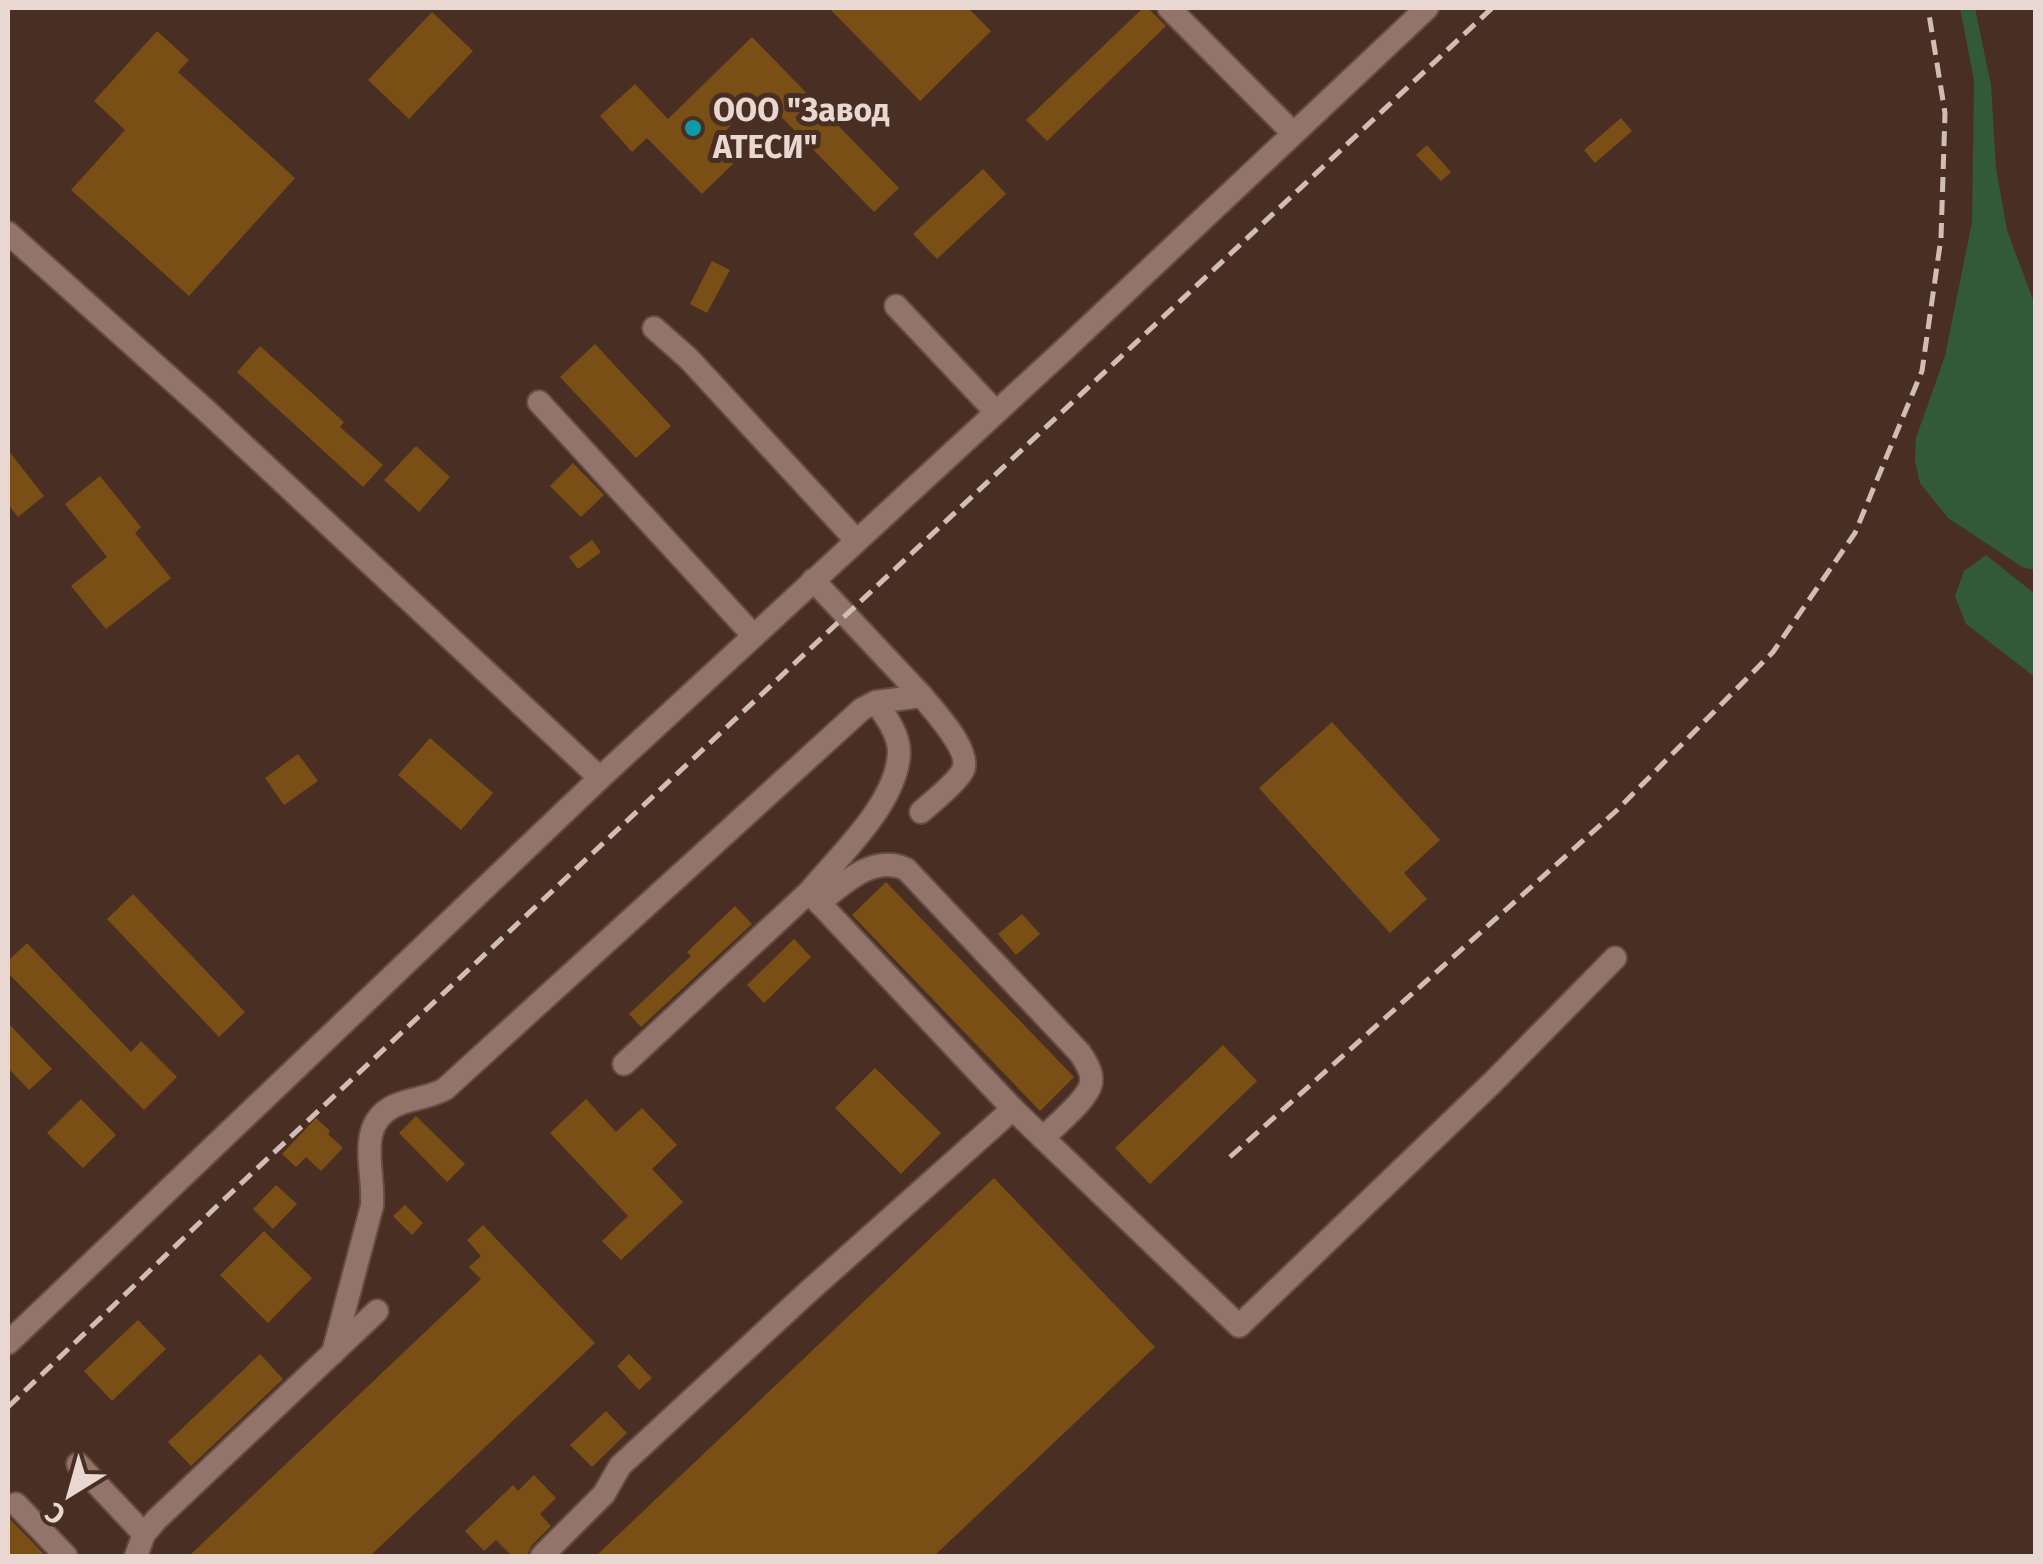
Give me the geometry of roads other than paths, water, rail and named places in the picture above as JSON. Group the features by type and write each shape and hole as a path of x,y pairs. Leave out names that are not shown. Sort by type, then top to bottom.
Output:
{"street":[{"path":"1169,8 1293,134"},
{"path":"8,1343 600,778 1427,8"},
{"path":"8,232 210,414 600,778"},
{"path":"896,306 996,412"},
{"path":"654,328 689,359 856,540"},
{"path":"539,402 753,636"},
{"path":"812,580 922,696 955,739 965,761 962,772 921,812"},
{"path":"333,1352 372,1206 370,1129 379,1117 391,1107 446,1088 862,708 876,702 922,696"},
{"path":"814,897 875,813 894,777 899,750 892,726 876,702"},
{"path":"624,1064 814,897 863,870 892,863 913,876 1088,1066 1092,1081 1087,1092 1042,1138"},
{"path":"814,897 1013,1109 1239,1326 1615,958"},
{"path":"542,1556 604,1494 620,1466 1013,1109"},
{"path":"78,1464 140,1545 157,1519 377,1310"},
{"path":"16,1504 66,1556"}],"railway":[{"path":"8,1407 1492,8"},
{"path":"1230,1157 1616,811 1773,652 1855,533 1922,371 1941,238 1945,113 1928,8"}],"place":[{"name":"ООО \"Завод АТЕСИ\"","path":"693,128"}]}
